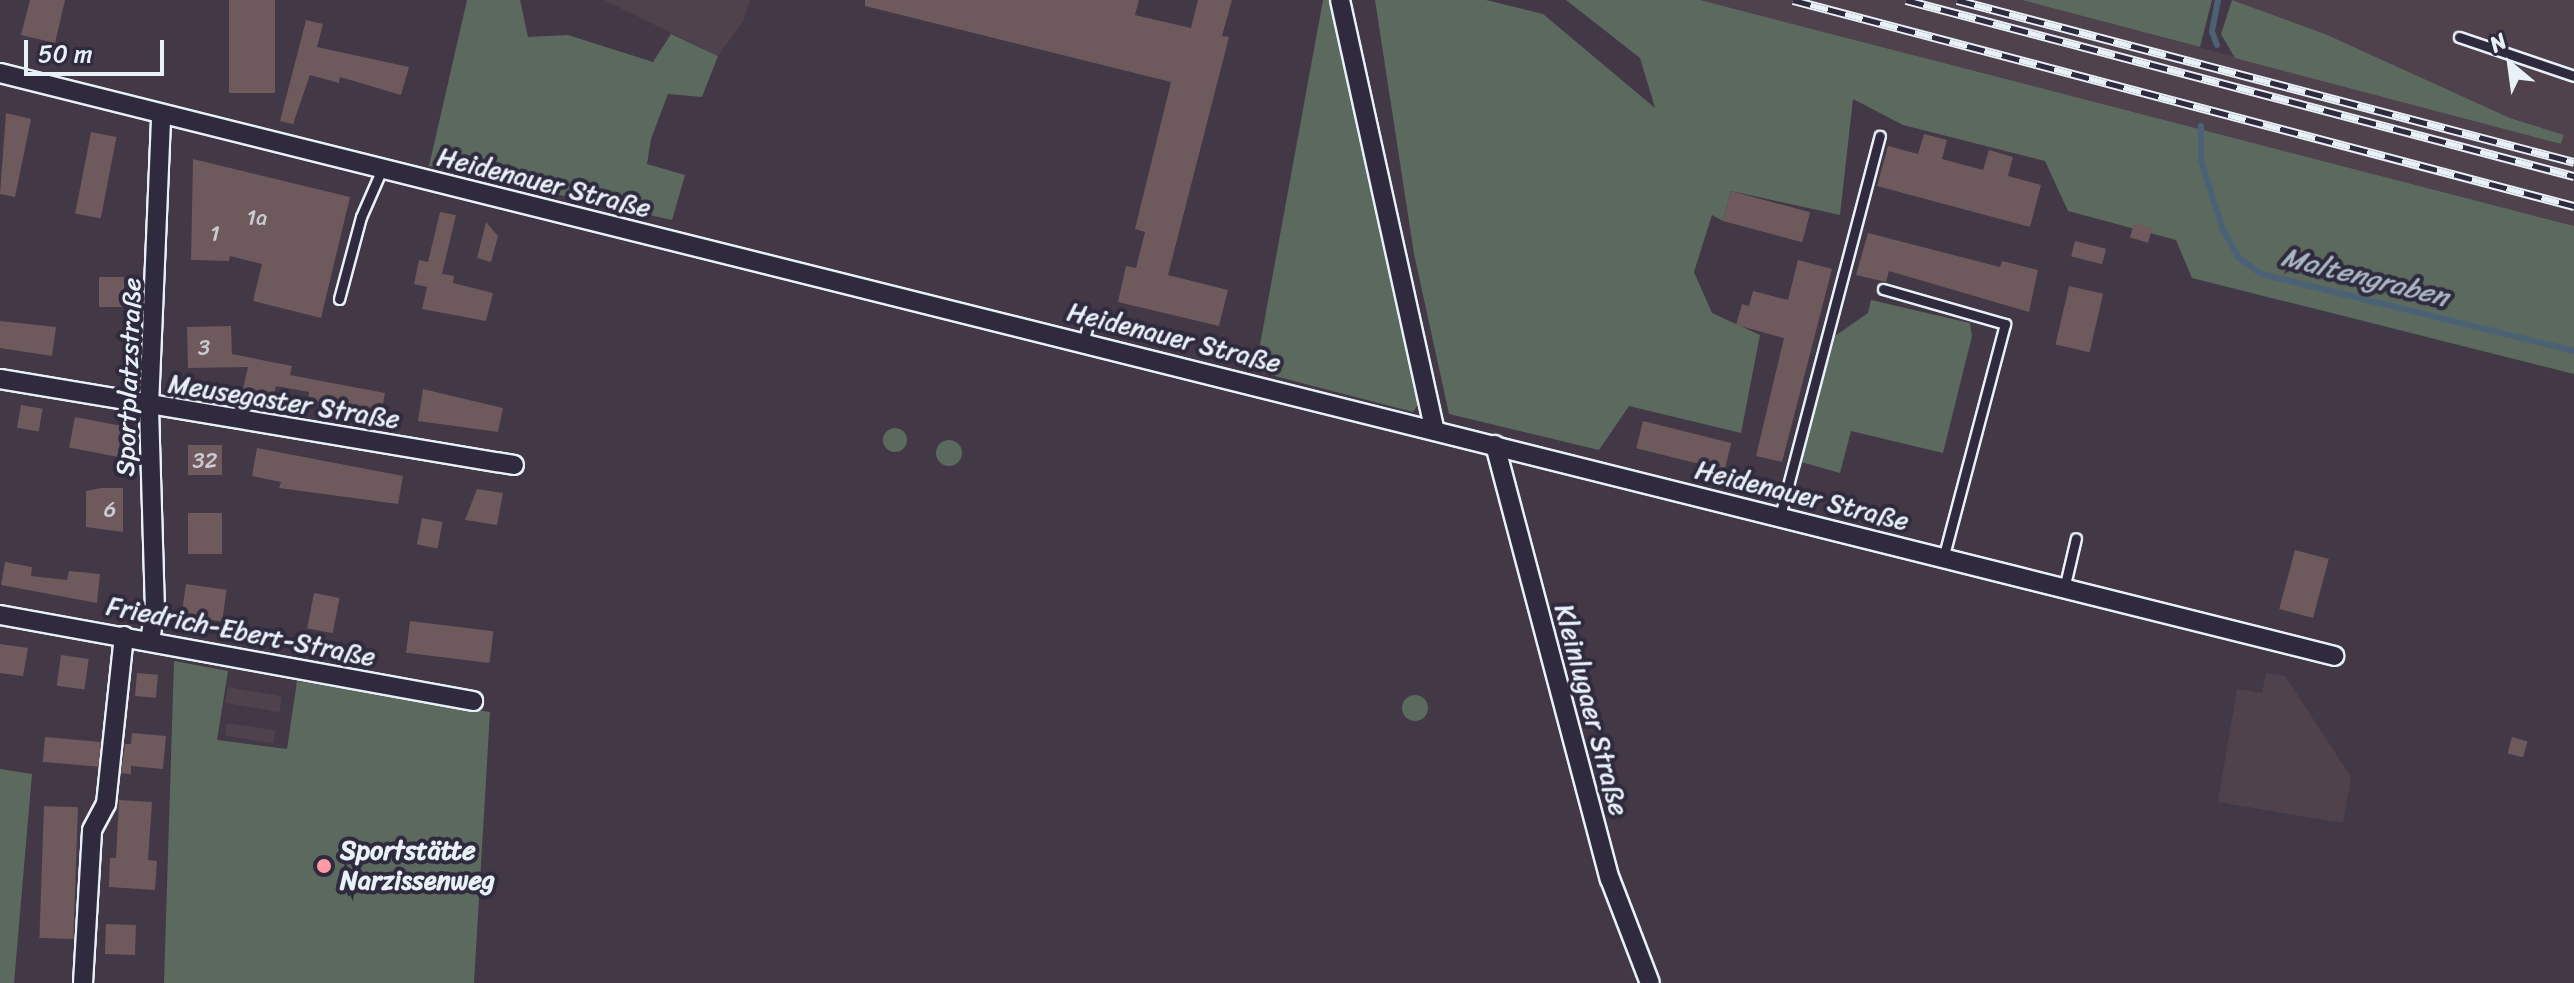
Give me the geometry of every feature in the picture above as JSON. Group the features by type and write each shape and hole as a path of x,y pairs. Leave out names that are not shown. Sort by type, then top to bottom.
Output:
{"street":[{"path":"1340,0 1434,429"},
{"name":"Heidenauer Straße","path":"0,73 2334,656"},
{"name":"Sportplatzstraße","path":"150,641 155,611 149,406 161,114"},
{"name":"Meusegaster Straße","path":"0,379 514,465"},
{"name":"Kleinlugaer Straße","path":"1495,445 1610,879 1650,983"},
{"name":"Friedrich-Ebert-Straße","path":"0,615 150,641 180,651 473,701"},
{"path":"83,983 92,830 106,804 112,710 124,636"}],"lane":[{"path":"2459,37 2574,76"},
{"path":"1780,516 1880,136"},
{"path":"339,299 361,217 382,169"},
{"path":"1883,289 2005,324 1943,559"},
{"path":"1083,343 1089,321"},
{"path":"2064,589 2076,538"}],"shaded area":[{"path":"604,0 750,0 744,20 718,56"},
{"path":"1700,0 2022,0 2561,144 2564,135 2510,118 2325,34 2232,0 2574,0 2574,226"},
{"path":"2266,673 2285,676 2351,777 2343,823 2218,802 2237,689 2262,693"},
{"path":"228,687 282,697 279,712 225,703"},
{"path":"227,723 275,731 273,744 225,736"}],"green space":[{"path":"467,0 520,0 528,37 568,35 653,62 671,34 718,56 702,97 668,94 651,139 647,164 685,175 672,220 429,166"},
{"path":"1323,0 1335,0 1421,400 1413,412 1263,373 1257,361"},
{"path":"1375,0 1486,0 1543,14 1655,108 1640,58 1566,0 1700,0 2574,226 2574,374 2192,278 2176,240 2068,211 2045,161 1903,125 1853,99 1840,215 1731,191 1723,221 1712,215 1694,272 1712,313 1760,335 1741,433 1629,406 1599,450 1449,414 1414,254"},
{"path":"2022,0 2212,0 2200,47"},
{"path":"2232,0 2325,34 2510,118 2564,135 2561,144 2235,58 2221,34"},
{"path":"1871,300 1970,323 1972,336 1943,453 1851,431 1840,473 1801,462 1835,336 1868,313"},
{"path":"895,428 903,432 907,440 903,448 895,452 887,448 883,440 887,432"},
{"path":"949,440 958,444 962,453 958,462 949,466 940,462 936,453 940,444"},
{"name":"Sportstätte Narzissenweg","path":"174,661 228,671 217,740 287,749 297,681 490,712 474,983 164,983"},
{"path":"1415,695 1424,699 1428,708 1424,717 1415,721 1406,717 1402,708 1406,699"},
{"path":"0,769 32,774 14,983 0,983"}],"building":[{"path":"30,0 65,0 55,43 21,35"},
{"path":"229,0 275,0 275,93 229,93"},
{"path":"865,0 1139,0 1135,15 1191,28 1198,0 1232,0 1222,36 1229,37 1168,275 1228,290 1219,326 1118,302 1126,266 1136,268 1145,232 1135,229 1171,82 865,6"},
{"path":"306,20 323,24 317,47 409,67 401,95 340,77 339,83 310,75 293,124 280,121"},
{"path":"6,113 31,119 15,197 0,194"},
{"path":"91,132 117,137 101,218 75,213"},
{"path":"1924,134 1947,140 1942,159 1983,170 1989,150 2013,157 2008,176 2041,185 2030,227 1877,186 1888,146 1918,154"},
{"path":"193,159 350,197 321,318 253,301 262,264 230,256 229,261 191,260"},
{"path":"1731,191 1810,212 1802,242 1723,221"},
{"path":"440,212 456,215 442,274 454,276 453,283 493,293 486,321 422,309 427,287 414,284 419,260 428,262"},
{"path":"486,222 498,236 491,262 477,258"},
{"path":"2134,223 2152,228 2148,243 2130,237"},
{"path":"1868,233 2000,267 2002,261 2038,270 2029,312 1889,271 1886,282 1856,275"},
{"path":"2075,241 2106,249 2102,264 2071,257"},
{"path":"1798,260 1832,269 1782,462 1756,456 1784,338 1736,325 1742,304 1749,306 1753,291 1788,300"},
{"path":"99,277 124,277 124,307 99,307"},
{"path":"2069,286 2103,294 2090,352 2056,344"},
{"path":"0,321 56,327 52,356 0,348"},
{"path":"231,326 232,354 292,366 290,375 385,393 380,420 355,415 356,410 308,404 309,392 276,386 273,400 242,394 248,367 188,368 187,327"},
{"path":"423,389 503,408 498,432 418,421"},
{"path":"21,405 43,409 39,431 17,428"},
{"path":"75,417 123,426 117,457 69,447"},
{"path":"1643,421 1731,443 1725,470 1636,448"},
{"path":"188,445 222,445 222,475 188,475"},
{"path":"257,448 403,476 398,504 279,488 281,482 252,476"},
{"path":"123,488 123,532 86,527 86,491"},
{"path":"477,489 503,493 497,525 465,520"},
{"path":"188,513 222,513 222,554 188,554"},
{"path":"422,518 443,522 437,549 417,545"},
{"path":"2295,550 2329,559 2313,618 2279,609"},
{"path":"5,562 32,567 31,576 67,580 69,571 100,574 97,603 1,585"},
{"path":"186,584 227,590 222,621 182,616"},
{"path":"314,593 340,598 333,633 307,628"},
{"path":"410,621 493,631 489,663 406,653"},
{"path":"0,644 28,648 23,676 0,673"},
{"path":"61,655 89,659 84,690 57,686"},
{"path":"137,673 158,675 156,698 135,696"},
{"path":"132,733 166,736 163,769 131,766 131,774 121,773 125,744 131,744"},
{"path":"45,737 101,742 99,767 43,762"},
{"path":"2512,737 2527,741 2523,758 2508,753"},
{"path":"119,800 152,802 148,860 157,861 155,890 109,887 110,858 116,858"},
{"path":"44,806 78,807 73,939 39,938"},
{"path":"106,924 136,925 135,955 105,954"}],"waterway":[{"name":"Maltengraben","path":"2217,45 2212,31 2218,0"},
{"name":"Maltengraben","path":"2201,126 2201,161 2223,230 2239,258 2261,274 2574,351"}],"railway":[{"path":"1793,0 2574,206"},
{"path":"1906,0 2574,176"},
{"path":"1957,0 2574,162"}],"place":[{"name":"Sportstätte Narzissenweg","path":"324,866"}]}
